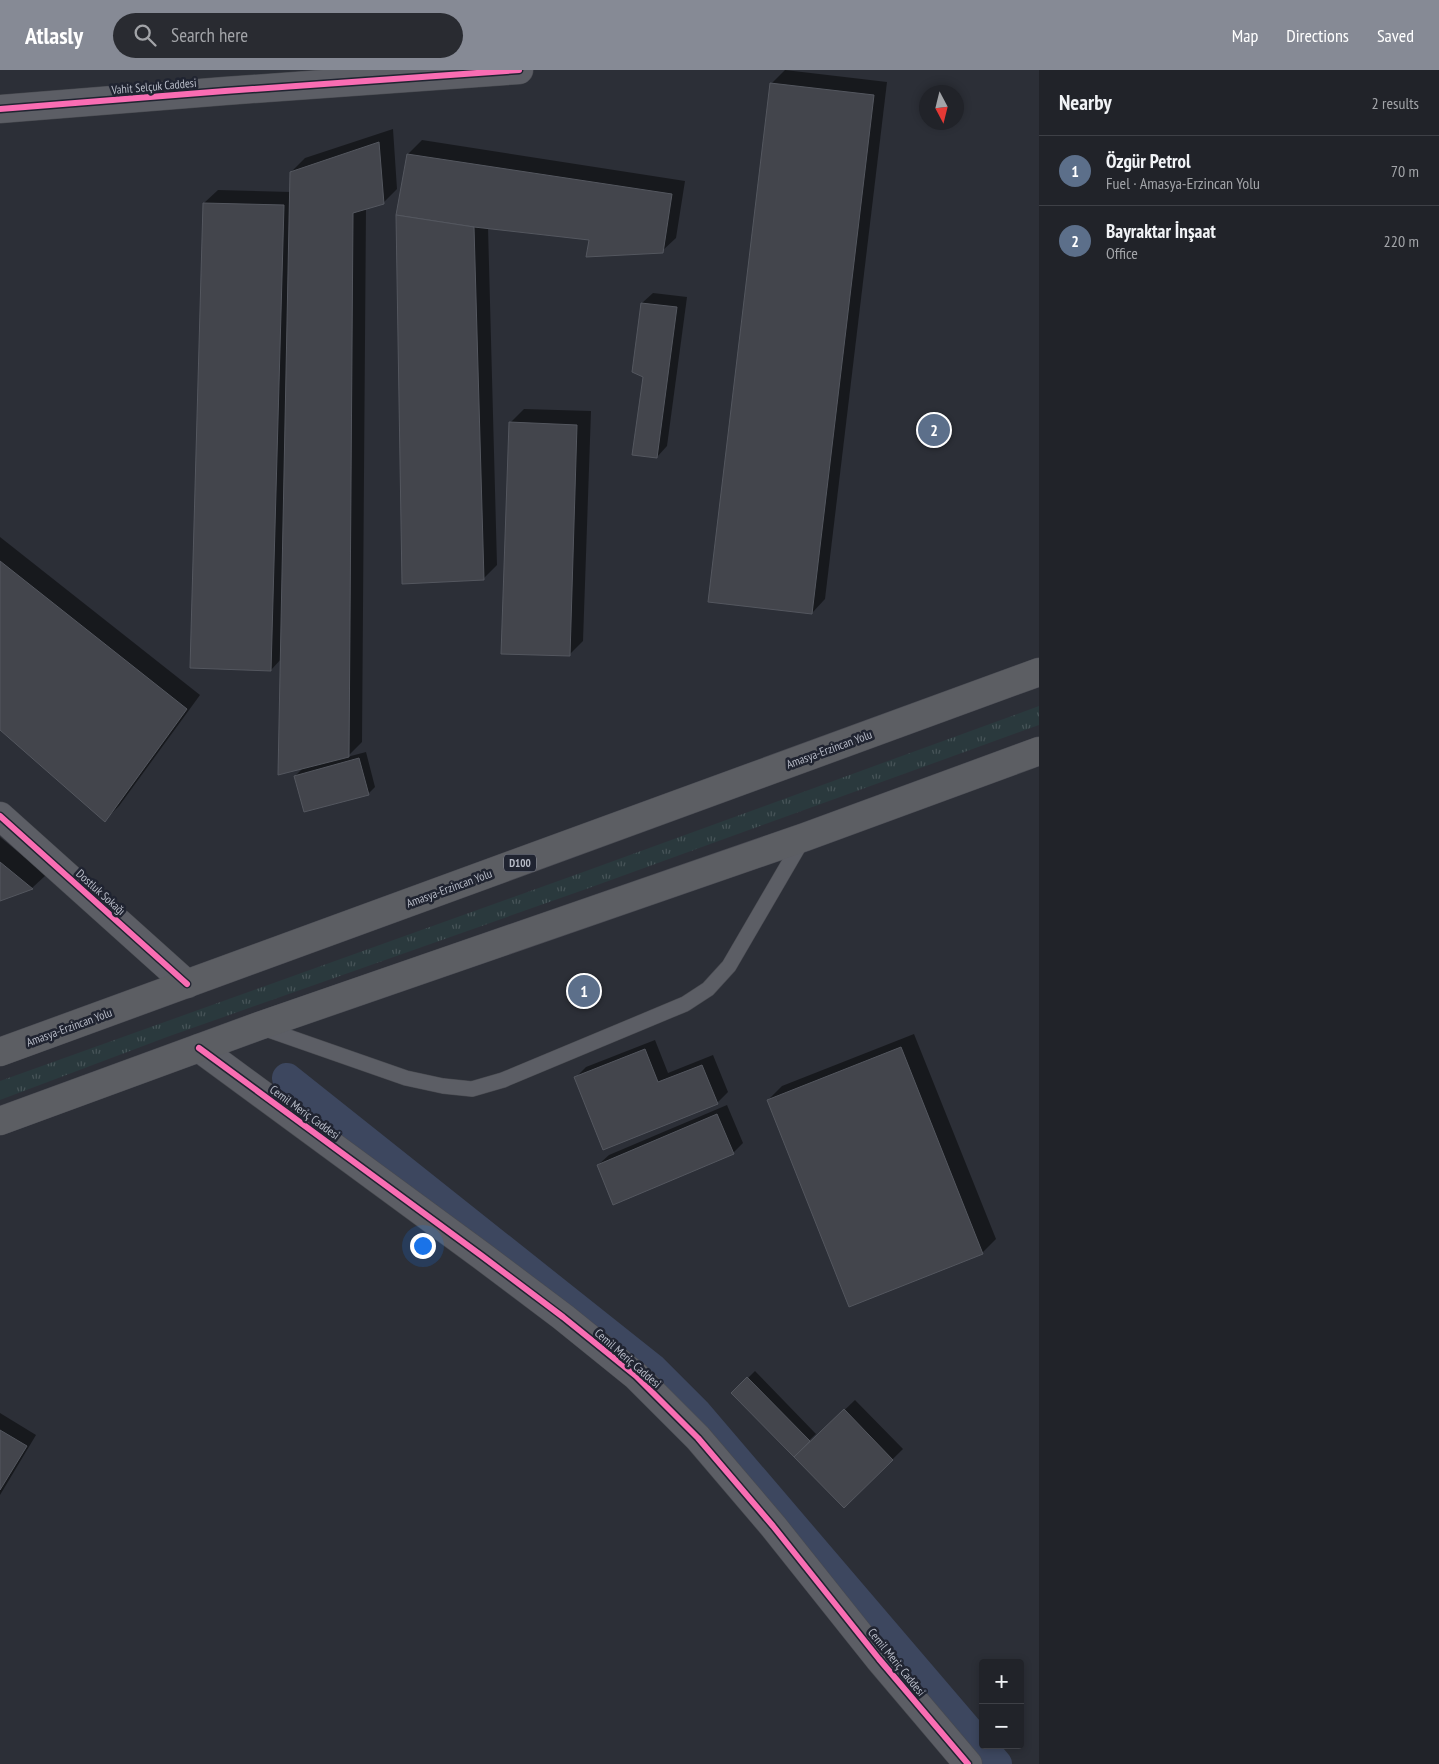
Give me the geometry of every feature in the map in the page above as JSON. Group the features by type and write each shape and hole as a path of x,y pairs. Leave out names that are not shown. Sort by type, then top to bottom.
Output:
{"highway":[{"name":"Amasya-Erzincan Yolu","path":"0,1052 1039,672"},
{"path":"0,1121 259,1026 805,837 1039,751"}],"street":[{"name":"Vahit Selçuk Caddesi","path":"0,110 224,91 519,70"},
{"name":"Dostluk Sokağı","path":"0,816 188,984"},
{"name":"Cemil Meriç Caddesi","path":"199,1048 489,1261 636,1376 698,1438 773,1526 879,1659 968,1764"}],"lane":[{"path":"259,1026 416,1080 443,1086 472,1089 503,1080 685,1004 708,989 728,966 805,837"}],"green space":[{"path":"1039,706 1039,725 589,888 167,1037 0,1100 0,1081"}],"building":[{"path":"770,83 874,95 812,614 708,602"},
{"path":"379,142 384,204 353,213 349,757 278,775 290,172"},
{"path":"407,154 672,194 663,253 586,257 589,240 474,227 396,215"},
{"path":"203,203 284,205 271,671 190,668"},
{"path":"396,215 474,227 484,580 402,584"},
{"path":"641,303 677,307 657,458 632,455 643,377 632,372"},
{"path":"509,422 577,425 570,656 501,654"},
{"path":"0,561 187,709 105,822 0,730"},
{"path":"359,758 369,795 304,812 294,776"},
{"path":"0,862 33,889 0,901"},
{"path":"901,1047 983,1254 849,1307 767,1100"},
{"path":"645,1049 658,1082 702,1065 718,1104 603,1150 574,1077"},
{"path":"717,1114 734,1154 613,1205 597,1165"},
{"path":"747,1377 810,1441 794,1457 731,1393"},
{"path":"844,1409 893,1460 844,1508 794,1457"},
{"path":"0,1430 27,1446 0,1490"}],"waterway":[{"path":"287,1078 653,1369 696,1412 997,1764"}],"cycle path":[{"path":"0,109 519,70"},
{"path":"0,816 187,984"},
{"path":"199,1048 482,1256 563,1317 636,1376 698,1438 773,1526 879,1659 968,1764"}],"place":[{"name":"Bayraktar İnşaat","path":"934,430"},
{"name":"Özgür Petrol","path":"584,991"}]}
